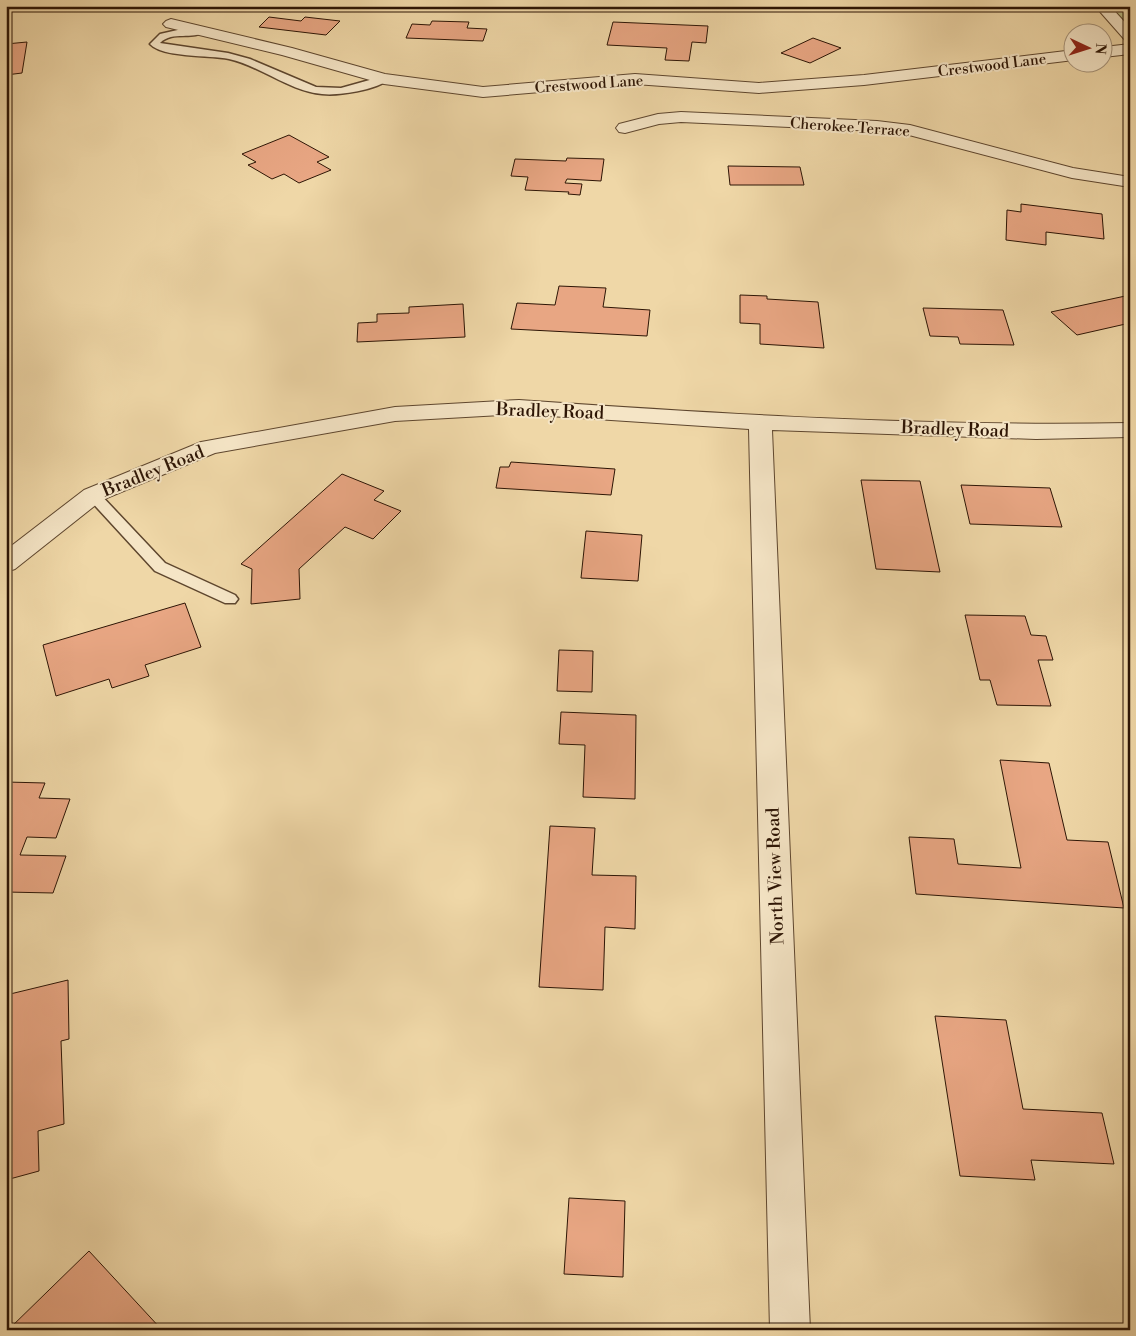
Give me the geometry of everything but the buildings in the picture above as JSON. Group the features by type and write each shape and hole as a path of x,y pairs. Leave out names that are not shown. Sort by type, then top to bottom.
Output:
{"street":[{"path":"1102,6 1130,37"},
{"name":"Crestwood Lane","path":"171,24 286,51 384,79 483,92 634,79 759,88 864,80 1064,56"},
{"path":"1114,51 1130,49"},
{"name":"Cherokee Terrace","path":"625,128 658,119 681,117 877,126 940,137 1072,173 1130,182"},
{"name":"Bradley Road","path":"6,563 94,495 209,447 395,414 519,407 760,423 1036,432 1130,430"},
{"name":"North View Road","path":"760,423 790,1330"}],"lane":[{"path":"201,31 168,34 158,38 155,44 161,48 228,56 247,61 323,92 349,90 384,79"},
{"path":"94,495 160,568 230,599"}],"green space":[{"path":"1108,6 1130,6 1130,50"}]}
